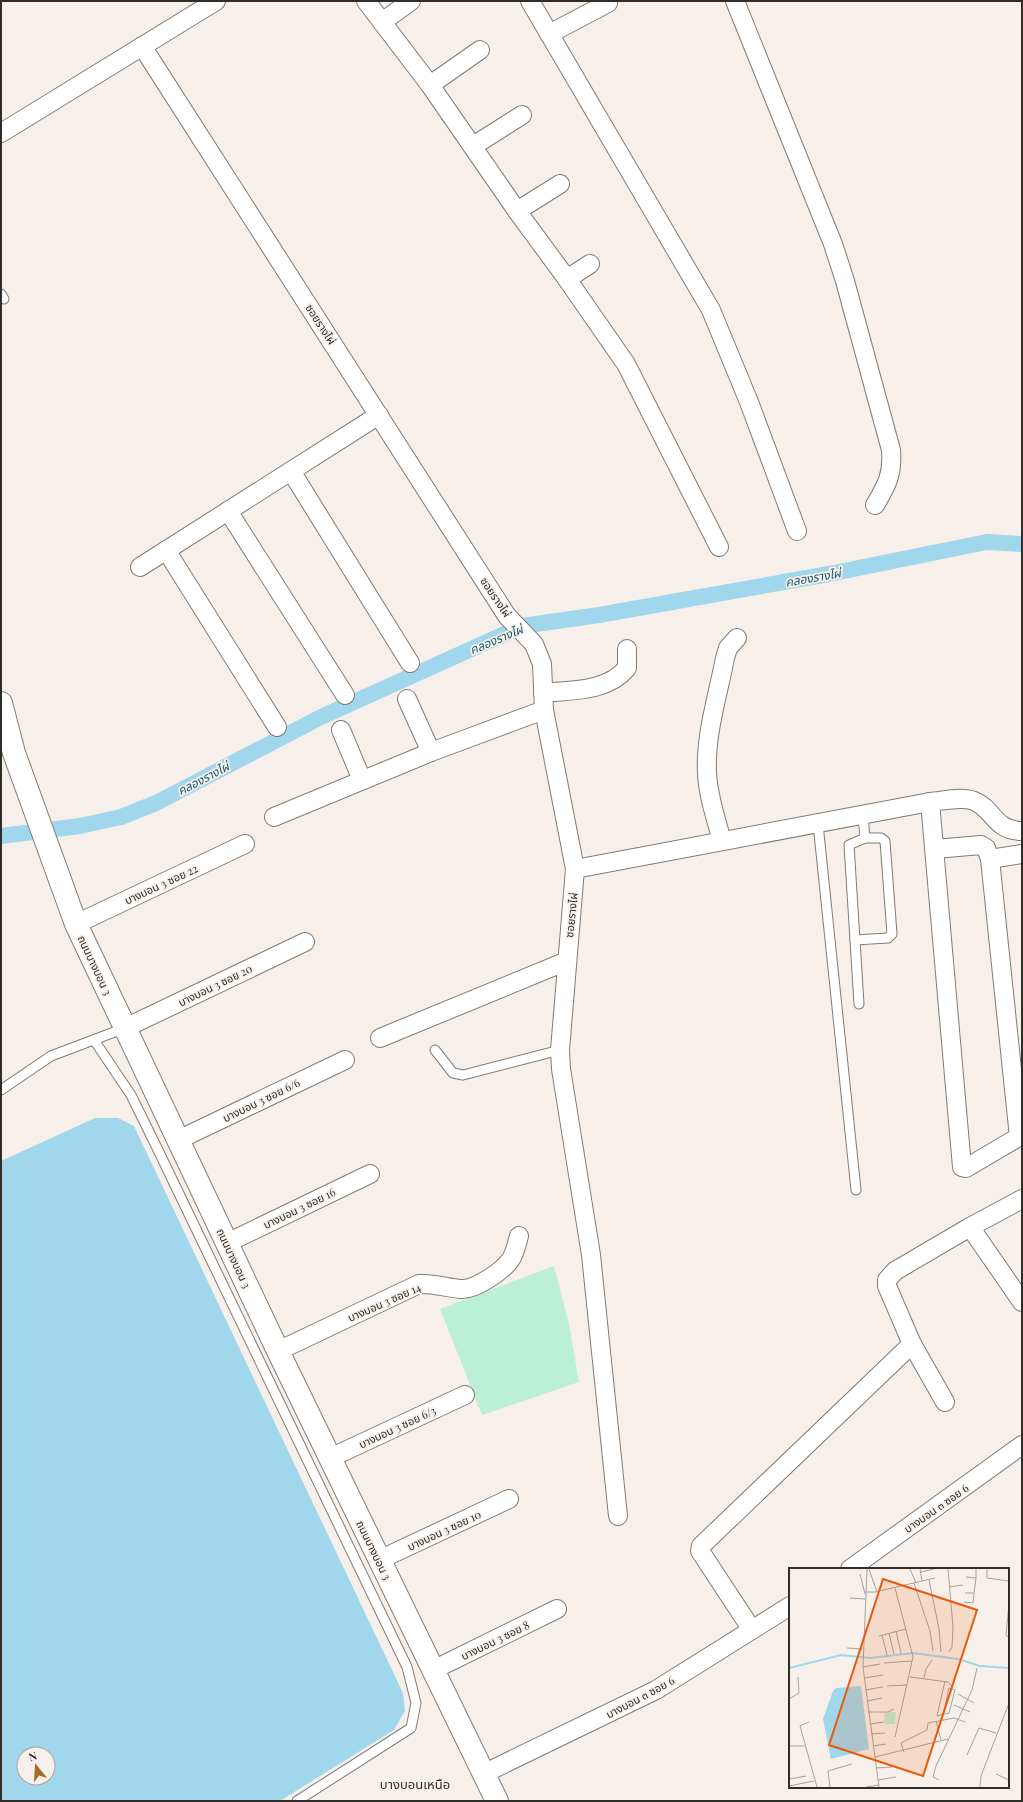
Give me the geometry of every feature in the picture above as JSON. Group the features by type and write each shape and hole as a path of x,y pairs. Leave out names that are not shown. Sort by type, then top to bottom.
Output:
{"main road":[{"name":"ถนนบางบอน 3","path":"1,703 8,754 33,801 50,856 76,924 278,1351 497,1801"}],"street":[{"path":"1,133 216,1"},
{"path":"366,1 430,84 517,212 567,279 626,364 719,547"},
{"path":"382,22 411,1"},
{"path":"530,1 711,310 749,402 797,531"},
{"path":"735,1 833,244 845,281 891,450 892,462 890,478 875,505"},
{"path":"549,34 608,3"},
{"name":"ซอยรางไผ่","path":"142,46 507,616 534,644 542,664 544,702 575,869 560,1050 561,1069 590,1255 618,1516"},
{"path":"430,84 480,50"},
{"path":"472,146 522,115"},
{"path":"517,212 560,184"},
{"path":"567,279 590,264"},
{"path":"140,567 379,415"},
{"path":"291,471 410,663"},
{"path":"228,511 345,695"},
{"path":"166,550 277,727"},
{"path":"722,842 711,799 707,773 707,749 728,648 737,638"},
{"path":"274,817 430,752 544,702 612,682 627,668 627,649"},
{"path":"407,699 430,752"},
{"path":"342,730 362,780"},
{"path":"575,869 863,816 930,802 973,800 981,804 1000,824 1012,831 1020,831"},
{"path":"930,802 962,1167 966,1168 1020,1136 990,859 986,848 981,845 935,849"},
{"name":"บางบอน 3 ซอย 22","path":"76,924 245,844"},
{"path":"990,859 1022,854"},
{"name":"บางบอน 3 ซอย 20","path":"125,1028 304,942"},
{"path":"380,1038 567,961"},
{"name":"บางบอน 3 ซอย 6/6","path":"178,1140 344,1060"},
{"name":"บางบอน 3 ซอย 16","path":"227,1243 370,1174"},
{"path":"945,1402 912,1344 887,1286 887,1280 894,1271 1022,1199"},
{"path":"970,1227 1022,1302"},
{"name":"บางบอน 3 ซอย 14","path":"278,1351 419,1284 429,1283 463,1289 474,1286 491,1277 511,1259 519,1236"},
{"path":"752,1630 700,1551 701,1546 912,1344"},
{"name":"บางบอน 3 ซอย 6/3","path":"330,1458 465,1395"},
{"name":"บางบอน ๓ ซอย 6","path":"851,1568 1022,1445"},
{"name":"บางบอน 3 ซอย 10","path":"379,1560 509,1499"},
{"name":"บางบอน ๓ ซอย 6","path":"483,1774 656,1690 789,1607"},
{"name":"บางบอน 3 ซอย 8","path":"432,1670 557,1609"}],"lane":[{"path":"863,816 865,838"},
{"path":"818,824 856,1190"},
{"path":"855,940 888,938 892,934 886,841 881,838 865,838 849,845 859,1004"},
{"path":"1,1090 51,1056 125,1028"},
{"path":"94,1040 130,1095 159,1152 406,1667 416,1703 411,1728 296,1801"},
{"path":"435,1050 453,1073 463,1075 560,1050"}],"green space":[{"path":"554,1266 569,1324 579,1382 482,1415 440,1309"}],"water":[{"path":"95,1118 118,1118 134,1126 403,1693 405,1711 394,1730 280,1801 1,1801 1,1161"}],"waterway":[{"name":"คลองรางไผ่","path":"1,836 80,826 121,817 156,803 321,717 522,626 599,615 829,574 987,542 1022,544"}],"district":[{"name":"บางบอนเหนือ","path":"415,1783"}]}
